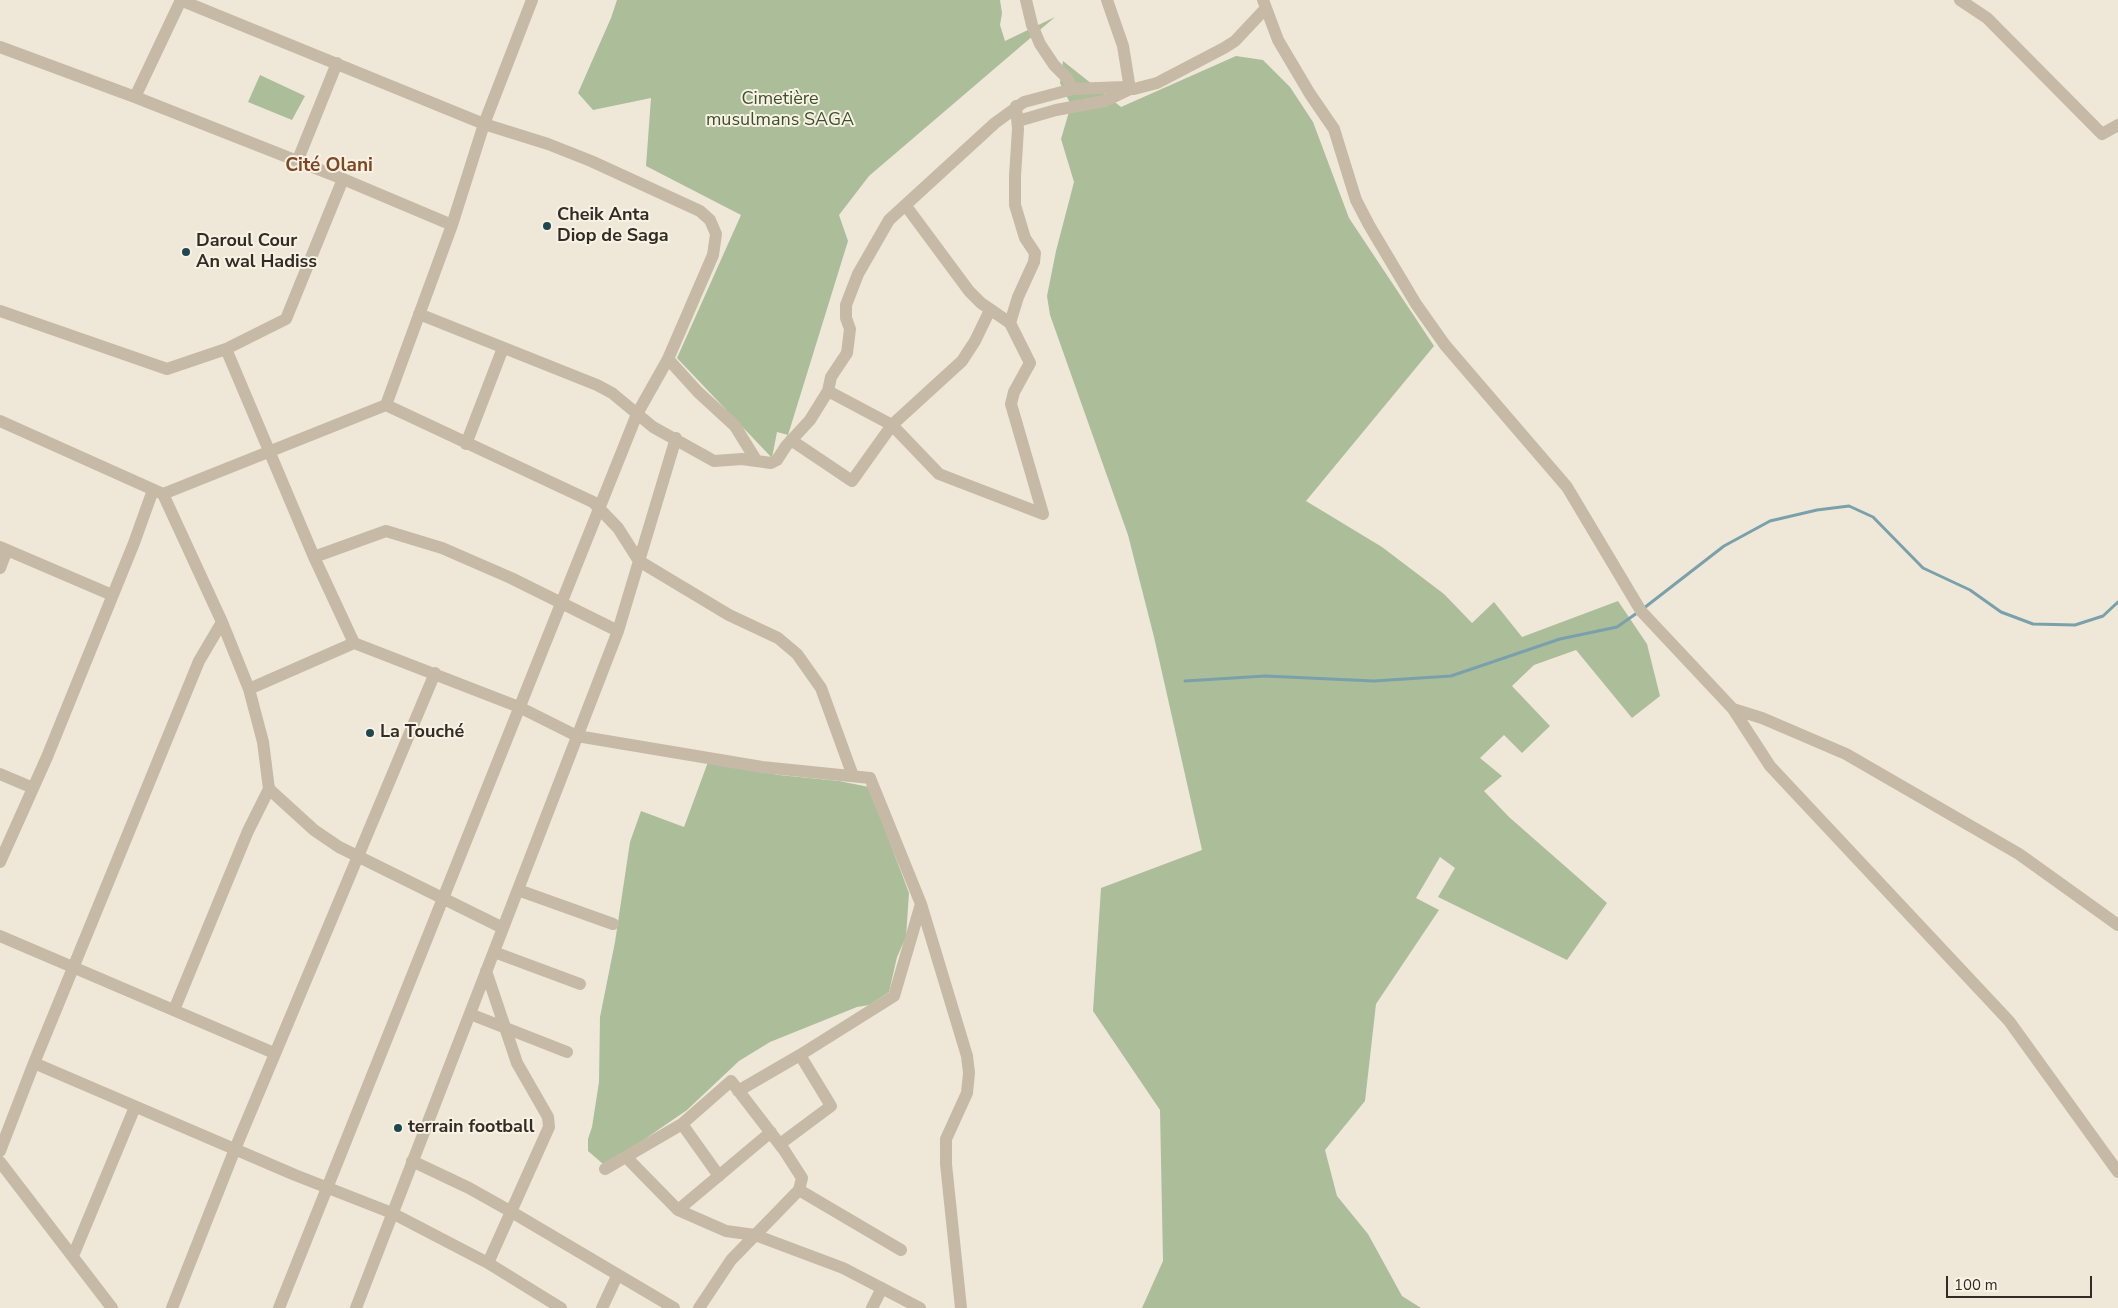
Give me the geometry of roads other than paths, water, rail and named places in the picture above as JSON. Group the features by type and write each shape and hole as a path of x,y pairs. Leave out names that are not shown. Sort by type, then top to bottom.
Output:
{"street":[{"path":"135,97 180,0 484,124 548,144 591,161 700,211 710,220 716,234 713,255 668,359 637,414 279,1308"},
{"path":"386,406 452,226 484,124 532,0"},
{"path":"1026,0 1032,24 1040,44 1054,65 1067,78 1073,89"},
{"path":"1107,0 1123,46 1130,88"},
{"path":"1960,0 1987,18 2102,134 2118,125"},
{"path":"419,314 598,385 653,426 714,461 742,459 771,463 777,460 791,440 810,420 828,391 831,377 847,353 850,329 846,318 846,305 858,274 888,220 906,206 995,123 1016,106 1032,99 1073,89 1130,88 1157,83 1235,41 1264,4"},
{"path":"1264,4 1278,40 1310,94 1334,129 1356,200 1374,234 1416,304 1445,345 1568,487 1641,611 1733,709 1770,766 2009,1021 2118,1172"},
{"path":"0,47 135,97 343,179 452,226"},
{"path":"296,162 337,63"},
{"path":"1018,121 1056,110 1105,101 1130,88"},
{"path":"1010,324 1020,290 1034,262 1035,253 1025,238 1015,205 1018,121 1016,106"},
{"path":"0,311 167,369 226,349 286,318 343,179"},
{"path":"828,391 892,425 939,474 1044,514 1011,404 1014,392 1030,363 1010,324 990,310 969,290 906,206"},
{"path":"791,440 852,481 892,425 962,361 975,341 990,310"},
{"path":"466,444 503,348"},
{"path":"226,349 314,557 354,643"},
{"path":"668,359 698,392 735,426 756,460"},
{"path":"0,862 33,788 112,594 158,492 386,406 593,502 600,507 618,528 639,561 715,608 778,638 797,654 821,688 853,776"},
{"path":"0,421 158,492 222,622 249,689 263,742 269,790 248,831 174,1010"},
{"path":"356,1308 618,631 676,438"},
{"path":"314,557 386,531 436,546 511,578 618,631"},
{"path":"0,568 4,549 112,594"},
{"path":"0,1151 34,1063 199,661 222,622"},
{"path":"249,689 354,643 519,707 577,736 762,767 870,778 921,904 967,1056 969,1073 967,1093 946,1138 956,1273 961,1308"},
{"path":"172,1308 274,1053 435,673"},
{"path":"1733,709 1762,718 1846,754 2019,854 2118,925"},
{"path":"0,774 33,788"},
{"path":"269,790 319,833 358,858 503,928"},
{"path":"518,890 613,924"},
{"path":"738,1091 800,1055 894,996 921,904"},
{"path":"0,936 274,1053"},
{"path":"494,952 580,984"},
{"path":"486,971 517,1063 548,1117 550,1127 488,1262"},
{"path":"470,1014 567,1052"},
{"path":"780,1144 831,1106 800,1055"},
{"path":"34,1063 327,1188 392,1213 488,1262 561,1308"},
{"path":"605,1169 682,1124 730,1080 780,1144 802,1178 799,1190 731,1260 699,1308"},
{"path":"73,1256 135,1106"},
{"path":"682,1124 719,1176"},
{"path":"678,1210 770,1132"},
{"path":"626,1157 678,1210 726,1231 755,1235 843,1268 920,1308"},
{"path":"0,1162 112,1308"},
{"path":"412,1162 469,1188 674,1308"},
{"path":"799,1190 902,1250"},
{"path":"602,1308 617,1276"},
{"path":"872,1308 882,1288"}],"waterway":[{"path":"1644,608 1724,546 1770,521 1817,510 1849,506 1873,517 1923,568 1970,590 2001,612 2033,624 2075,625 2103,616 2118,602"},
{"path":"1185,681 1265,676 1374,681 1451,676 1560,639 1617,627 1637,613"}],"place":[{"name":"Cheik Anta Diop de Saga","path":"547,226"},
{"name":"Daroul Cour An wal Hadiss","path":"186,252"},
{"name":"La Touché","path":"370,733"},
{"name":"terrain football","path":"398,1128"}],"district":[{"name":"Cité Olani","path":"329,166"}],"park label":[{"name":"Cimetière musulmans SAGA","path":"780,110"}]}
